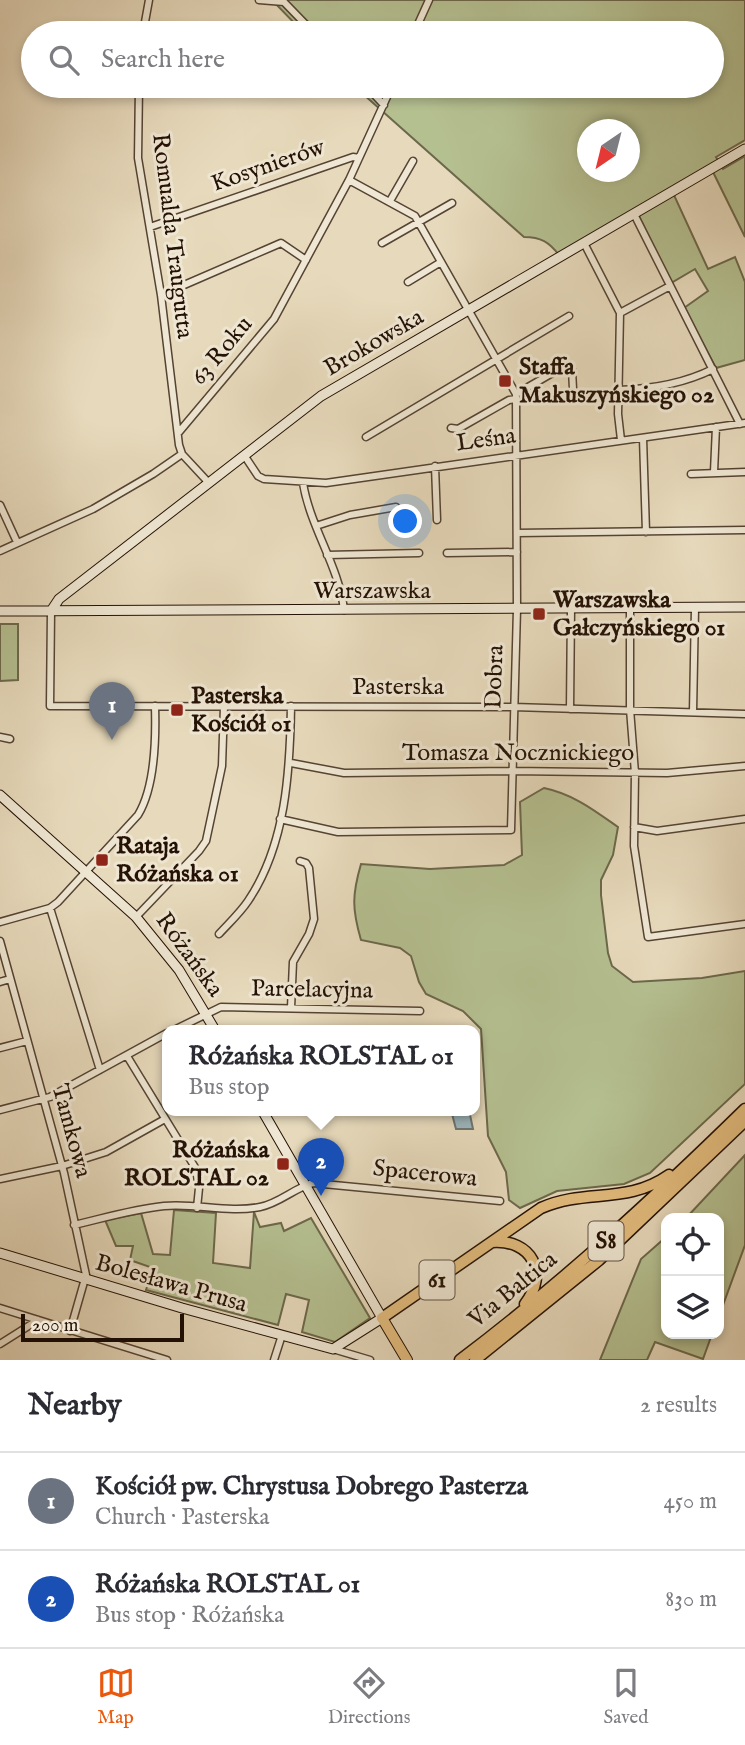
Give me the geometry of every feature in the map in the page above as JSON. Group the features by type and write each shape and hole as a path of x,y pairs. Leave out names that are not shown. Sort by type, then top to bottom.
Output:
{"highway":[{"name":"Via Baltica","path":"460,1360 590,1255 745,1109"},
{"name":"Via Baltica","path":"475,1360 599,1259 745,1121"},
{"path":"492,1242 528,1216 549,1205 578,1198 615,1196 643,1190 692,1160"},
{"path":"492,1242 512,1244 520,1248 531,1257 536,1268 537,1282 534,1292 515,1317"},
{"name":"61","path":"382,1318 492,1242"}],"main road":[{"path":"382,1318 407,1360"}],"street":[{"path":"145,21 149,0"},
{"path":"259,0 283,1 302,21"},
{"path":"419,21 429,0"},
{"name":"Romualda Traugutta","path":"139,98 138,158 161,295 179,432"},
{"path":"377,98 384,105"},
{"name":"63 Roku","path":"179,432 274,319 349,180 387,98"},
{"name":"Brokowska","path":"51,611 60,599 321,396 745,149"},
{"name":"Kosynierów","path":"150,227 353,157 359,158"},
{"path":"390,201 413,161"},
{"path":"349,180 408,211 418,222 516,397"},
{"path":"383,243 452,203"},
{"path":"635,214 742,423"},
{"path":"161,295 281,243 306,260"},
{"path":"584,243 620,313 618,414 621,440"},
{"path":"408,282 441,262"},
{"path":"620,313 670,286"},
{"path":"366,437 496,357 569,316"},
{"path":"451,428 458,429 516,397 568,363 572,370 573,389"},
{"path":"619,390 693,379 713,369"},
{"name":"Dobra","path":"280,819 338,832 512,830 517,609 516,397"},
{"name":"Leśna","path":"244,455 258,476 264,479 326,483 742,423"},
{"path":"714,472 716,427"},
{"path":"179,432 182,453 208,482"},
{"path":"643,438 646,532"},
{"path":"0,551 93,509 153,474 182,453"},
{"path":"435,466 438,520"},
{"path":"691,474 745,472"},
{"path":"303,483 342,594 344,610"},
{"path":"0,505 17,542"},
{"path":"316,526 350,515 396,507"},
{"path":"517,533 745,530"},
{"path":"447,553 516,552"},
{"path":"327,555 419,553"},
{"name":"Warszawska","path":"0,611 745,607"},
{"path":"570,709 571,608"},
{"path":"630,608 629,709 635,773 634,846 648,937 745,925"},
{"path":"693,712 695,608"},
{"name":"Pasterska","path":"51,611 50,706 629,709 745,714"},
{"path":"0,922 50,908 58,902 141,810 155,751 155,706"},
{"path":"136,917 200,851 206,841 224,752 224,706"},
{"path":"219,934 249,900 271,852 290,763 291,706"},
{"path":"0,737 9,740"},
{"name":"Tomasza Nocznickiego","path":"290,763 344,773 667,773 745,766"},
{"name":"Różańska","path":"0,794 136,917 179,970 212,1025"},
{"path":"634,827 657,831 745,819"},
{"path":"291,1008 293,962 314,919 309,869 306,863 300,861"},
{"path":"50,908 100,1070"},
{"name":"Tamkowa","path":"0,941 62,1166 86,1280 70,1331"},
{"path":"0,982 10,979"},
{"name":"Parcelacyjna","path":"183,1025 221,1007 419,1011"},
{"path":"0,1110 43,1099 162,1036"},
{"path":"0,1048 27,1041"},
{"path":"127,1056 162,1114"},
{"path":"163,1116 196,1169 199,1188 197,1208"},
{"path":"265,1116 382,1318 333,1349"},
{"path":"0,1180 62,1166 106,1152 165,1119"},
{"name":"Spacerowa","path":"305,1185 318,1183 500,1201"},
{"path":"74,1225 166,1205 231,1210 259,1207 277,1202 305,1185"},
{"name":"Bolesława Prusa","path":"0,1253 370,1360"},
{"path":"0,1308 167,1360"},
{"path":"0,1344 38,1320"},
{"path":"274,1360 282,1335"}],"green space":[{"path":"272,0 745,0 745,140 716,157 723,169 745,156 745,237 712,170 673,193 708,269 735,257 745,282 745,360 716,368 684,308 708,291 695,269 671,283 638,214 559,255 544,241 524,237 368,98 724,98 724,21 292,21"},
{"path":"0,624 18,624 18,680 0,681"},
{"path":"544,788 574,798 618,827 613,855 601,880 601,895 612,966 633,982 702,978 745,971 745,1084 650,1173 624,1184 557,1191 520,1208 509,1200 506,1172 488,1136 480,1025 463,1011 426,994 419,982 411,956 400,948 361,940 356,919 355,893 361,864 430,869 504,865 522,855 520,802"},
{"path":"745,1155 745,1245 724,1302 724,1213 691,1213"},
{"path":"174,1210 216,1213 213,1263 250,1268 254,1212 260,1227 281,1223 284,1231 311,1218 370,1318 335,1342 302,1332 309,1300 286,1294 278,1325 146,1290 153,1268 130,1260 133,1246 116,1246 105,1220 141,1213 153,1254 170,1255"},
{"path":"661,1241 661,1339 710,1339 703,1359 655,1342 647,1360 600,1360 641,1259"}],"water":[{"path":"453,1116 470,1116 473,1129 456,1129"}],"place":[{"name":"Staffa Makuszyńskiego 02","path":"505,381"},
{"name":"Warszawska Gałczyńskiego 01","path":"539,614"},
{"name":"Pasterska Kościół 01","path":"177,710"},
{"name":"Kościół pw. Chrystusa Dobrego Pasterza","path":"112,740"},
{"name":"Rataja Różańska 01","path":"102,860"},
{"name":"Różańska ROLSTAL 02","path":"283,1164"},
{"name":"Różańska ROLSTAL 01","path":"321,1196"}]}
